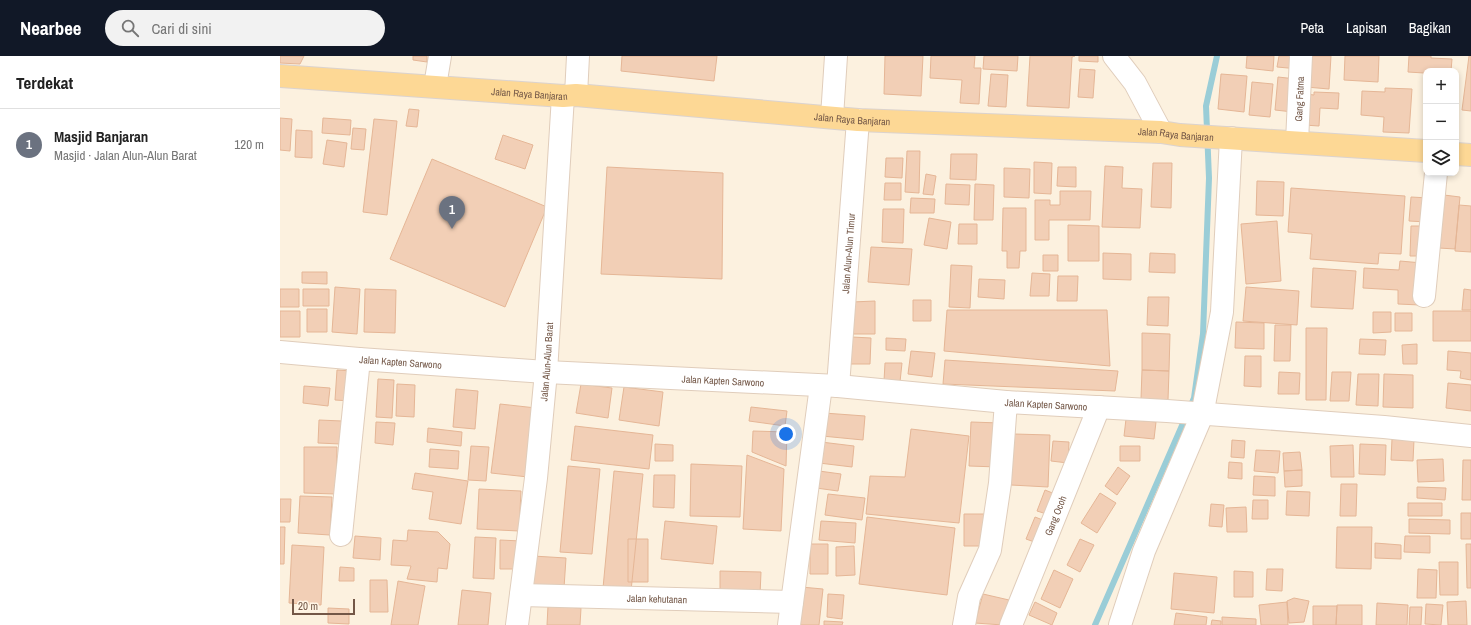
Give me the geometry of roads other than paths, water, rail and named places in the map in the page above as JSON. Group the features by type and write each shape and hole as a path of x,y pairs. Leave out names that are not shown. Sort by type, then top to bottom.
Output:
{"main road":[{"name":"Jalan Raya Banjaran","path":"280,76 570,96 858,120 1171,134 1423,151"},
{"path":"1459,154 1471,155"}],"street":[{"path":"435,86 440,56"},
{"name":"Jalan Alun-Alun Barat","path":"517,625 536,478 570,96 578,56"},
{"path":"832,117 836,56"},
{"path":"1114,56 1171,134"},
{"name":"Gang Fatma","path":"1297,142 1301,56"},
{"name":"Jalan Alun-Alun Timur","path":"830,386 858,120"},
{"path":"1120,625 1144,551 1195,414 1222,312 1225,137"},
{"path":"1424,296 1436,176"},
{"name":"Jalan Kapten Sarwono","path":"280,352 546,372 830,386 1006,402 1167,411 1384,427 1471,436"},
{"path":"341,535 359,359"},
{"path":"788,625 798,559 830,386"},
{"path":"964,625 969,597 990,550 1000,483 1006,402"},
{"name":"Gang Ocoh","path":"1011,625 1099,407"},
{"name":"Jalan kehutanan","path":"521,595 792,602"}],"waterway":[{"path":"1095,625 1194,398 1203,334 1209,178 1206,106 1217,56"}],"place":[{"name":"Masjid Banjaran","path":"452,229"}]}
